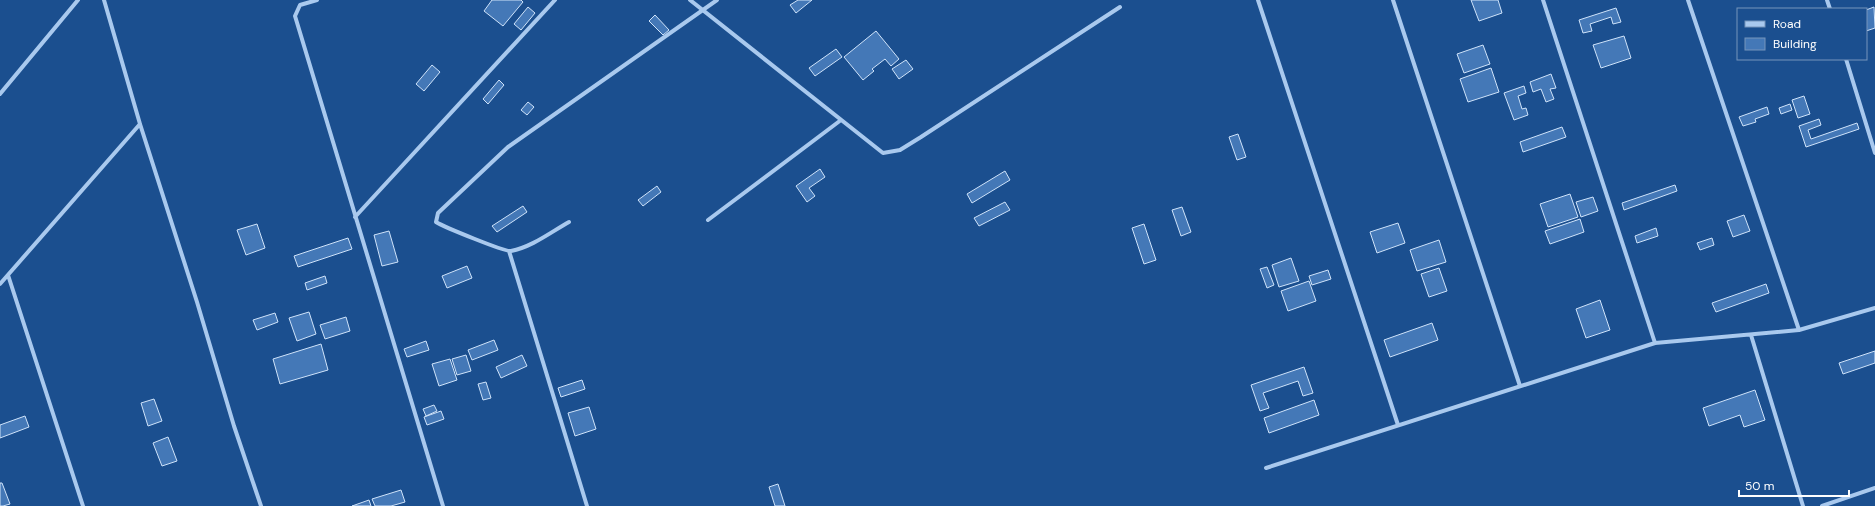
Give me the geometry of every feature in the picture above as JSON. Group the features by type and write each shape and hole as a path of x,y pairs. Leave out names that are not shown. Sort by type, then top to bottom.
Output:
{"street":[{"path":"0,94 78,0"},
{"path":"104,0 140,124 197,302 234,426 261,506"},
{"path":"317,0 300,5 295,16 443,506"},
{"path":"355,217 555,0"},
{"path":"690,0 883,153 900,150 1120,7"},
{"path":"569,222 526,246 509,251 447,228 436,222 438,214 508,147 717,0"},
{"path":"1258,0 1398,425"},
{"path":"1393,0 1520,386"},
{"path":"1543,0 1654,343"},
{"path":"1688,0 1799,330"},
{"path":"1846,60 1875,153"},
{"path":"708,220 842,120"},
{"path":"0,284 140,124"},
{"path":"509,251 587,506"},
{"path":"8,274 83,506"},
{"path":"1266,468 1654,343 1799,330 1875,308"},
{"path":"1751,335 1803,506"},
{"path":"1822,506 1875,488"}],"building":[{"path":"492,0 521,0 523,2 503,26 484,11"},
{"path":"798,0 812,0 796,13 790,5"},
{"path":"1471,0 1498,0 1502,13 1479,21"},
{"path":"528,7 535,13 521,30 514,24"},
{"path":"1874,7 1875,28 1867,31 1867,10"},
{"path":"1616,8 1621,22 1613,24 1611,17 1590,24 1592,31 1583,33 1579,20"},
{"path":"655,15 669,30 663,35 649,21"},
{"path":"876,31 899,59 891,66 885,59 872,69 874,71 863,80 844,57"},
{"path":"1624,36 1631,58 1601,68 1593,45"},
{"path":"1483,45 1490,64 1464,73 1457,54"},
{"path":"836,49 842,57 815,76 809,68"},
{"path":"906,60 913,69 899,79 892,69"},
{"path":"432,65 440,72 424,91 416,84"},
{"path":"1491,68 1499,92 1468,102 1460,79"},
{"path":"1551,74 1556,88 1550,89 1554,99 1546,102 1541,89 1533,92 1530,82"},
{"path":"499,80 504,85 488,104 483,99"},
{"path":"1524,86 1526,93 1518,96 1522,109 1526,108 1528,115 1514,120 1504,93"},
{"path":"1804,96 1810,114 1798,118 1792,100"},
{"path":"528,102 534,107 527,115 521,110"},
{"path":"1790,104 1792,110 1781,114 1779,108"},
{"path":"1767,107 1769,114 1755,119 1756,122 1743,126 1739,117"},
{"path":"1819,119 1821,125 1808,130 1811,139 1857,123 1859,129 1806,147 1799,126"},
{"path":"1562,127 1566,137 1523,152 1520,142"},
{"path":"1238,134 1246,157 1237,160 1229,137"},
{"path":"820,169 825,177 809,188 815,196 807,202 796,186"},
{"path":"1005,171 1010,180 972,203 967,194"},
{"path":"1675,185 1677,191 1624,210 1622,203"},
{"path":"657,186 661,192 643,206 638,200"},
{"path":"1570,194 1578,217 1548,227 1540,204"},
{"path":"1593,197 1598,211 1581,217 1576,202"},
{"path":"1005,202 1010,210 979,226 974,218"},
{"path":"523,206 527,212 497,232 492,226"},
{"path":"1182,207 1191,232 1181,236 1172,210"},
{"path":"1744,215 1750,231 1733,237 1727,221"},
{"path":"1580,219 1584,232 1550,244 1545,231"},
{"path":"1398,223 1405,243 1377,253 1370,232"},
{"path":"257,224 265,248 246,255 237,230"},
{"path":"1144,224 1156,260 1144,264 1132,228"},
{"path":"1656,228 1658,236 1637,243 1635,236"},
{"path":"389,231 398,262 382,266 374,235"},
{"path":"348,238 352,249 298,267 294,256"},
{"path":"1712,238 1714,245 1700,250 1697,243"},
{"path":"1439,240 1446,262 1417,271 1410,250"},
{"path":"1291,258 1299,281 1279,287 1272,265"},
{"path":"467,266 472,278 447,288 442,276"},
{"path":"1267,267 1274,285 1267,288 1260,269"},
{"path":"1439,268 1447,291 1429,297 1421,274"},
{"path":"1328,270 1331,279 1312,285 1309,276"},
{"path":"325,276 327,283 307,290 305,283"},
{"path":"1309,281 1316,301 1288,311 1281,291"},
{"path":"1766,284 1769,293 1716,312 1712,303"},
{"path":"1600,300 1610,330 1586,338 1576,309"},
{"path":"309,312 316,334 297,341 289,318"},
{"path":"275,313 278,322 257,330 253,320"},
{"path":"346,317 350,331 325,339 320,325"},
{"path":"1432,323 1438,340 1390,357 1384,340"},
{"path":"494,340 498,350 472,360 468,350"},
{"path":"426,341 429,350 407,357 404,349"},
{"path":"321,344 328,370 280,384 273,359"},
{"path":"1875,351 1875,363 1843,374 1839,363"},
{"path":"466,355 471,371 457,375 452,359"},
{"path":"522,355 527,366 501,378 496,367"},
{"path":"450,359 457,380 439,386 432,364"},
{"path":"1304,367 1313,393 1303,396 1298,381 1263,393 1269,408 1260,411 1251,385"},
{"path":"582,380 585,389 561,397 558,388"},
{"path":"486,382 491,398 483,400 478,384"},
{"path":"1755,390 1765,420 1744,427 1740,415 1709,426 1703,408"},
{"path":"154,399 162,421 148,426 141,403"},
{"path":"1314,400 1319,415 1269,433 1264,418"},
{"path":"434,405 437,411 426,416 423,409"},
{"path":"589,407 596,429 575,436 568,413"},
{"path":"441,411 444,419 427,425 424,417"},
{"path":"25,416 29,427 0,438 0,425"},
{"path":"168,437 177,461 162,466 153,443"},
{"path":"0,483 2,483 10,504 0,506"},
{"path":"778,484 785,506 775,506 769,487"},
{"path":"401,490 405,502 391,506 375,506 372,499"},
{"path":"369,500 371,506 352,506"}]}
